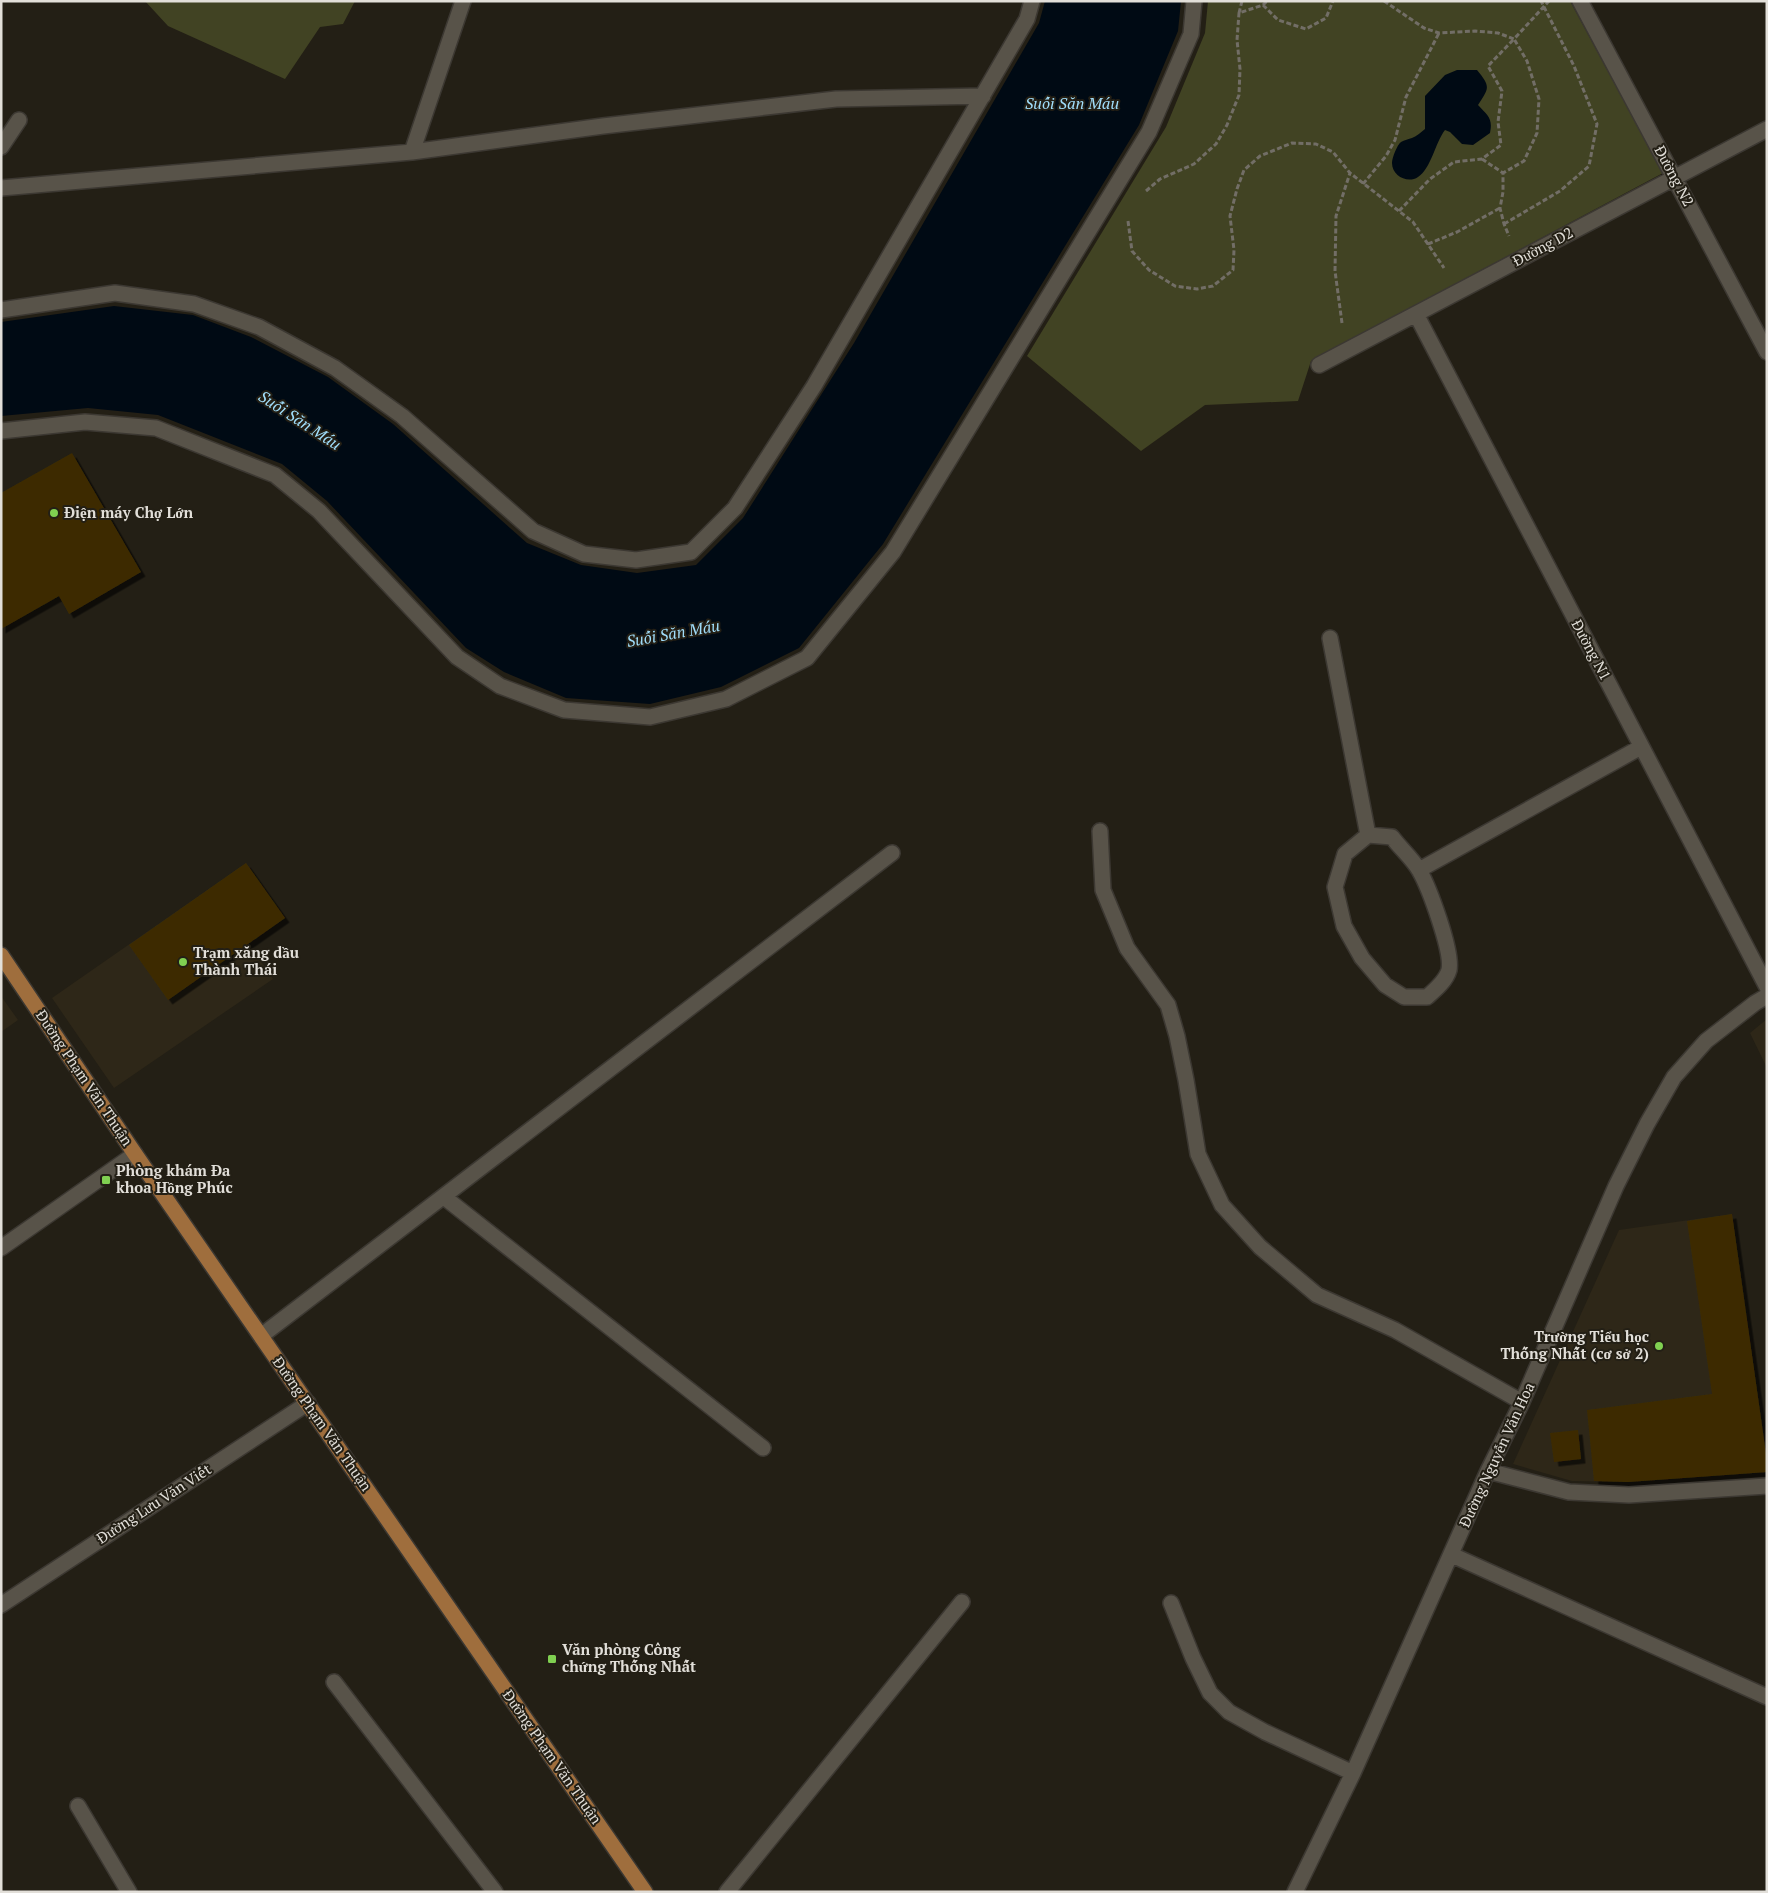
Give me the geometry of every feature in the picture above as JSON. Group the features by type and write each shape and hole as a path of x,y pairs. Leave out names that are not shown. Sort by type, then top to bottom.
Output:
{"main road":[{"name":"Đường Phạm Văn Thuận","path":"1,955 261,1336 645,1892"}],"street":[{"path":"412,152 463,1"},
{"path":"1,310 115,293 194,304 258,327 335,368 402,416 533,531 584,554 636,560 691,552 735,508 814,386 1027,19 1032,1"},
{"path":"1,431 85,422 156,428 275,475 319,511 457,657 500,686 564,710 650,717 726,699 807,658 893,552 1149,132 1190,34 1194,1"},
{"name":"Đường N2","path":"1580,1 1767,352"},
{"path":"1,188 412,152 603,126 836,99 983,96"},
{"path":"1,146 19,120"},
{"name":"Đường D2","path":"1319,365 1767,129"},
{"name":"Đường N1","path":"1416,314 1767,987"},
{"path":"1330,638 1368,836"},
{"path":"1418,870 1641,747"},
{"path":"1100,831 1103,890 1127,948 1168,1005 1177,1036 1186,1080 1198,1154 1222,1205 1260,1247 1317,1296 1395,1330 1522,1402"},
{"path":"1368,836 1392,837 1418,870 1434,904 1446,945 1449,970 1439,987 1427,997 1404,997 1385,985 1362,958 1344,926 1335,888 1345,854 1368,836"},
{"path":"261,1336 892,853"},
{"name":"Đường Nguyễn Văn Hoa","path":"1295,1892 1354,1773 1488,1471 1522,1402 1616,1186 1647,1124 1674,1077 1706,1041 1767,996"},
{"path":"1,1248 136,1154"},
{"path":"444,1197 763,1448"},
{"name":"Đường Lưu Văn Viết","path":"1,1605 308,1403"},
{"path":"1488,1471 1569,1492 1630,1495 1767,1486"},
{"path":"1452,1555 1767,1697"},
{"path":"727,1892 962,1602"},
{"path":"1171,1603 1193,1658 1210,1693 1229,1712 1265,1732 1354,1773"},
{"path":"334,1682 495,1892"},
{"path":"78,1806 129,1892"}],"path":[{"path":"1142,195 1160,179 1194,164 1216,144 1227,125 1239,95 1240,69 1237,40 1242,1"},
{"path":"1239,13 1263,5 1267,1"},
{"path":"1263,5 1278,20 1306,29 1326,18 1333,1"},
{"path":"1384,1 1424,28 1439,33 1498,33 1514,39 1527,61 1539,99 1537,133 1524,162 1503,173"},
{"path":"1504,224 1560,191 1589,166 1597,124 1574,66 1541,1"},
{"path":"1399,212 1430,179 1454,162 1482,159 1501,145 1498,122 1502,91 1488,66 1548,1"},
{"path":"1362,184 1386,156 1395,140 1406,97 1439,33"},
{"path":"1130,216 1127,224 1132,251 1150,270 1175,286 1197,289 1213,286 1233,270 1234,250 1230,216 1244,170 1260,156 1292,143 1316,144 1334,152 1350,173 1362,184 1413,222 1460,291"},
{"path":"1482,159 1503,173"},
{"path":"1345,351 1335,271 1336,216 1350,173"},
{"path":"1503,173 1503,192 1500,208 1504,224 1520,260"},
{"path":"1428,244 1457,232 1500,208"}],"shaded area":[{"name":"Trạm xăng dầu Thành Thái","path":"246,863 285,918 249,944 273,979 114,1088 52,998"},
{"path":"1,996 18,1020 1,1032"},
{"path":"1767,1019 1767,1068 1750,1033"},
{"name":"Trường Tiểu học Thống Nhất (cơ sở 2)","path":"1732,1214 1767,1461 1628,1482 1572,1481 1513,1464 1619,1230"}],"green space":[{"path":"145,1 355,1 343,24 320,27 285,79 168,26"},
{"path":"1208,1 1570,1 1663,173 1311,361 1298,401 1205,405 1141,451 1027,356 1166,127 1205,33"}],"water":[{"name":"Suối Săn Máu","path":"1045,1 1181,1 1178,31 1139,125 883,544 799,648 721,687 650,704 566,698 504,672 466,648 327,501 282,464 158,415 88,408 1,416 1,322 114,306 193,315 251,337 328,377 393,424 527,543 581,565 637,573 696,565 743,518 854,343 1039,23"},
{"path":"1457,70 1477,70 1485,80 1487,88 1478,105 1490,120 1490,133 1473,145 1462,144 1450,132 1445,130 1430,162 1422,173 1410,180 1401,178 1395,172 1392,163 1396,149 1401,142 1414,137 1425,129 1425,96 1445,75"}],"building":[{"name":"Điện máy Chợ Lớn","path":"72,453 141,572 69,614 59,596 1,629 1,493"},
{"path":"246,863 285,918 168,1000 129,945"},
{"path":"1732,1214 1767,1472 1628,1482 1594,1481 1587,1410 1712,1394 1687,1221"},
{"path":"1578,1430 1581,1459 1554,1462 1550,1433"}],"place":[{"name":"Điện máy Chợ Lớn","path":"54,513"},
{"name":"Trạm xăng dầu Thành Thái","path":"183,962"},
{"name":"Phòng khám Đa khoa Hồng Phúc","path":"106,1180"},
{"name":"Trường Tiểu học Thống Nhất (cơ sở 2)","path":"1659,1346"},
{"name":"Văn phòng Công chứng Thống Nhất","path":"552,1659"}]}
